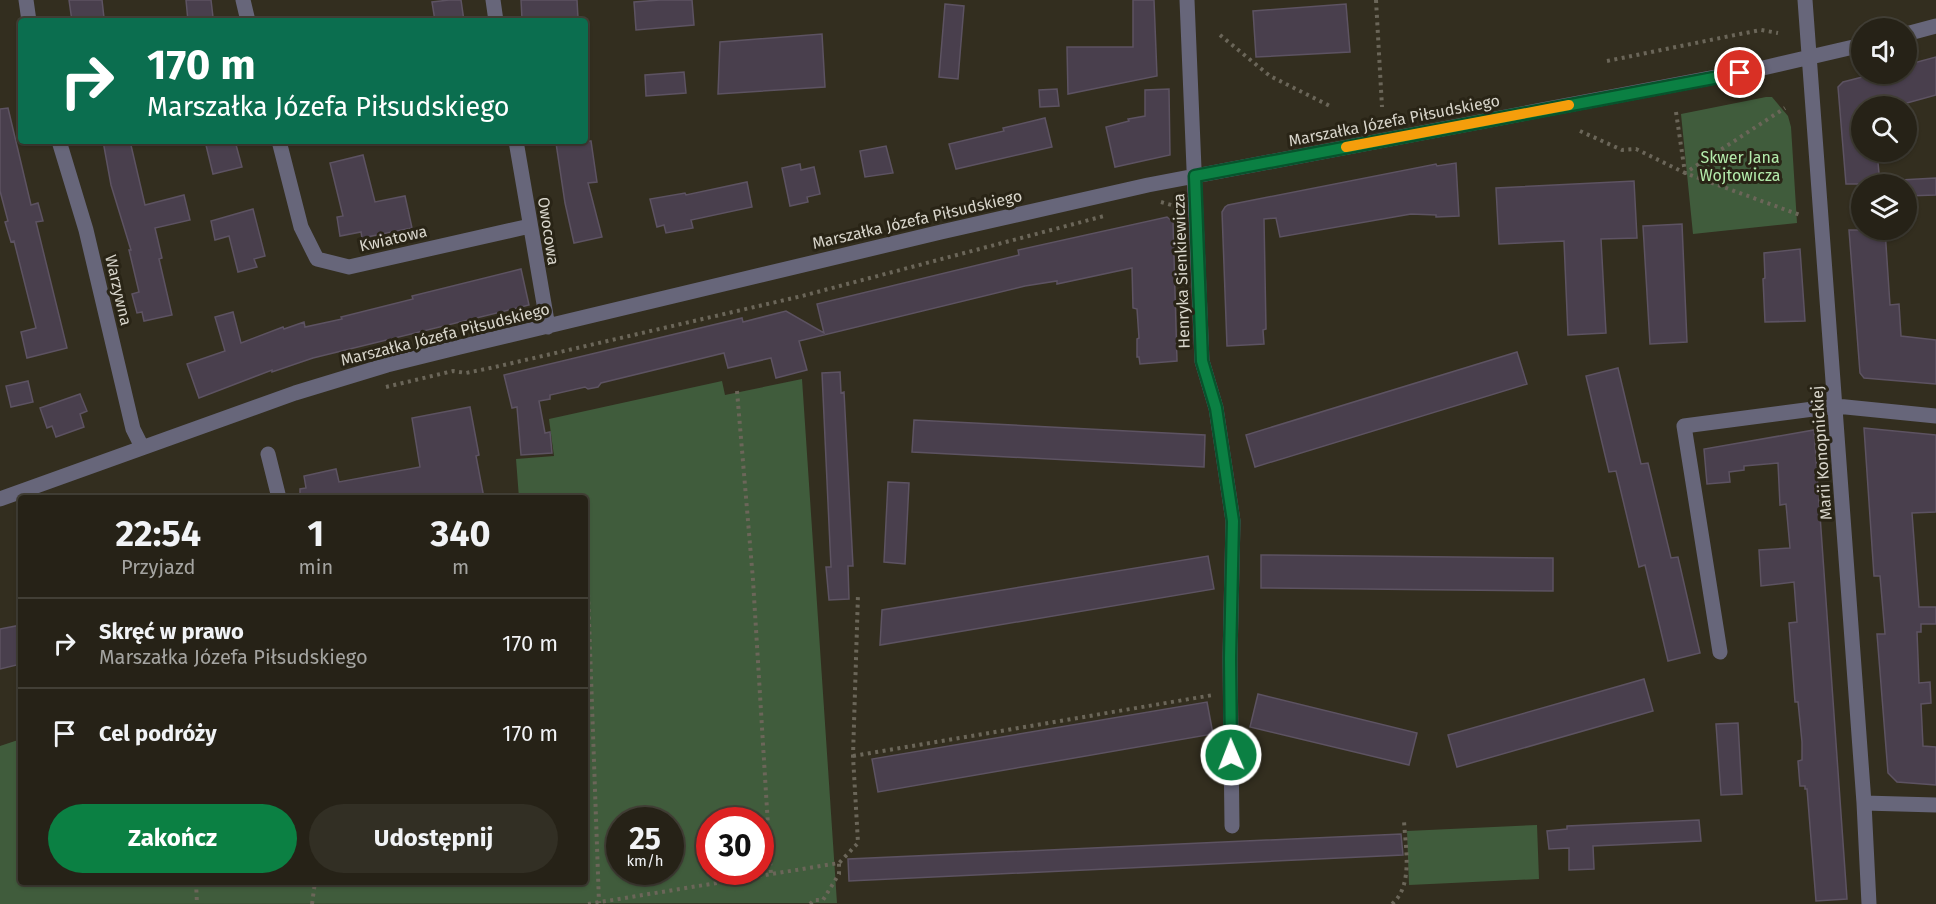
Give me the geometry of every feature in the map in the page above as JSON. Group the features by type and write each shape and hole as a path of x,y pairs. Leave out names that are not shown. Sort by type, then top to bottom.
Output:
{"street":[{"path":"26,0 29,18"},
{"path":"243,0 247,18"},
{"path":"493,0 496,18"},
{"name":"Henryka Sienkiewicza","path":"1187,0 1202,361 1216,408 1233,521 1230,692 1232,826"},
{"name":"Marii Konopnickiej","path":"1805,0 1836,406 1869,904"},
{"path":"1917,31 1936,26"},
{"name":"Marszałka Józefa Piłsudskiego","path":"0,499 295,393 387,365 930,234 1195,176 1809,59 1851,48"},
{"name":"Warzywna","path":"60,144 86,230 133,429 142,447"},
{"name":"Kwiatowa","path":"280,144 301,227 317,259 349,267 530,226"},
{"name":"Owocowa","path":"516,144 548,327"},
{"path":"1720,652 1684,426 1836,406 1936,416"},
{"path":"268,453 278,495"},
{"path":"1864,803 1936,805"}],"path":[{"path":"1376,0 1382,107"},
{"path":"1607,61 1761,30 1778,33"},
{"path":"1220,35 1270,76 1332,107"},
{"path":"1684,173 1785,108"},
{"path":"1676,112 1684,173"},
{"path":"1580,131 1622,150 1636,149 1684,173 1800,215"},
{"path":"1157,203 1163,202 1175,206 1177,215"},
{"path":"376,389 453,371 466,373 802,296 1106,216"},
{"path":"737,392 753,580 767,807"},
{"path":"588,592 599,903"},
{"path":"774,874 839,863 858,843 853,756 858,594"},
{"path":"853,756 1230,692"},
{"path":"1392,904 1406,880 1404,820"},
{"path":"810,904 814,900 823,900 839,874 839,863"},
{"path":"196,885 197,904"},
{"path":"312,904 315,885"},
{"path":"588,904 710,885"}],"green space":[{"name":"Skwer Jana Wojtowicza","path":"1772,97 1788,116 1791,127 1797,223 1693,234 1681,114"},
{"path":"802,379 837,903 0,904 0,746 18,740 18,885 588,885 588,495 519,495 516,459 554,456 549,419 722,381 725,395"},
{"path":"1537,825 1539,879 1409,885 1407,831"}],"building":[{"path":"69,0 102,0 104,18 72,18"},
{"path":"186,0 211,0 213,17 188,18"},
{"path":"461,0 464,18 435,18 432,2"},
{"path":"521,0 577,0 578,18 522,18"},
{"path":"692,0 694,25 636,30 634,2"},
{"path":"1133,0 1154,0 1157,76 1068,94 1067,47 1133,47"},
{"path":"945,4 964,6 958,79 939,77"},
{"path":"1346,4 1350,52 1256,57 1253,11"},
{"path":"822,34 825,87 718,94 720,42"},
{"path":"1936,57 1936,95 1917,100 1917,96 1851,96 1851,162 1878,162 1879,174 1851,174 1851,184 1846,184 1838,87 1843,82 1851,80 1851,84 1917,84 1917,62"},
{"path":"684,72 686,93 646,96 645,75"},
{"path":"1057,89 1059,106 1040,107 1039,90"},
{"path":"1169,89 1170,155 1115,167 1106,127 1145,116 1145,90"},
{"path":"8,108 31,205 38,203 43,221 36,222 67,348 27,358 21,332 36,328 14,241 11,242 5,222 8,221 0,191 0,109"},
{"path":"1045,118 1052,147 956,169 949,144 1004,131 1003,128"},
{"path":"588,141 591,141 597,182 588,183 602,237 574,243 556,144 588,144"},
{"path":"104,144 131,144 145,205 184,195 190,220 155,228 162,258 159,259 172,315 144,321 142,312 137,313 132,294 139,292 129,250 131,250 111,185"},
{"path":"206,144 236,144 242,167 213,174"},
{"path":"886,146 893,173 865,177 860,151"},
{"path":"363,155 375,202 405,196 412,228 362,238 361,232 340,236 337,217 343,216 330,163"},
{"path":"1456,163 1459,216 1436,217 1436,215 1411,214 1280,237 1276,218 1264,219 1266,329 1263,330 1264,344 1227,346 1222,212 1225,207 1436,164 1437,166"},
{"path":"800,164 801,170 814,167 820,194 807,197 808,202 790,206 782,168"},
{"path":"1936,178 1936,195 1917,196 1917,179"},
{"path":"1634,181 1637,238 1601,239 1606,333 1568,335 1564,241 1499,244 1496,188"},
{"path":"747,182 752,207 691,220 693,228 666,233 664,225 657,227 650,199 685,193 686,195"},
{"path":"253,209 265,256 254,259 257,267 238,272 229,236 215,240 211,221"},
{"path":"1167,217 1173,222 1177,361 1140,364 1139,357 1137,357 1137,339 1139,338 1137,309 1133,308 1132,268 1057,284 1057,281 1025,286 799,341 807,370 776,378 771,358 728,368 724,353 601,383 598,387 588,389 585,387 550,395 550,399 539,401 545,433 550,432 552,453 521,455 517,407 512,408 504,375 742,318 743,322 786,311 824,333 817,304 1019,255 1018,250"},
{"path":"1682,224 1687,342 1650,344 1643,226"},
{"path":"1849,230 1851,230 1851,240 1886,240 1890,305 1899,304 1901,336 1936,340 1936,384 1864,378 1860,373"},
{"path":"1800,249 1805,321 1765,322 1764,253"},
{"path":"521,269 529,305 313,358 272,372 272,370 199,398 187,364 225,351 215,317 233,312 241,343 283,327 284,329 304,322 305,327 342,319 341,317 413,299 412,296"},
{"path":"1517,352 1527,384 1255,467 1246,435"},
{"path":"1618,368 1641,464 1648,463 1671,558 1678,557 1700,653 1668,661 1645,565 1639,567 1616,471 1609,472 1586,376"},
{"path":"840,372 841,393 844,392 853,566 848,566 849,599 829,600 826,567 831,567 822,373"},
{"path":"28,381 33,402 11,407 6,386"},
{"path":"80,394 87,411 80,414 84,427 56,437 52,426 47,428 40,408"},
{"path":"470,407 483,495 300,495 300,489 306,488 304,476 336,469 339,482 420,467 412,418"},
{"path":"914,420 1205,435 1204,467 912,452"},
{"path":"1864,428 1936,435 1936,512 1912,513 1919,607 1936,607 1936,624 1921,624 1921,632 1917,632 1919,683 1930,682 1931,703 1921,704 1923,746 1936,747 1936,785 1897,782 1888,773 1877,634 1885,634 1880,576 1874,576"},
{"path":"1814,430 1847,899 1816,901 1807,789 1805,786 1800,786 1798,761 1802,760 1802,742 1798,702 1795,702 1789,623 1797,622 1794,582 1761,586 1759,550 1790,548 1786,504 1780,505 1778,463 1744,466 1744,470 1729,472 1730,482 1707,484 1704,449"},
{"path":"888,482 909,483 905,564 884,562"},
{"path":"1261,555 1553,558 1553,591 1261,588"},
{"path":"1208,556 1214,589 880,645 882,610"},
{"path":"18,626 18,665 0,669 0,629"},
{"path":"1644,679 1653,711 1457,767 1448,735"},
{"path":"1258,694 1417,733 1409,765 1250,727"},
{"path":"1207,702 1213,734 878,792 872,759"},
{"path":"1738,723 1742,794 1721,795 1716,724"},
{"path":"1699,820 1701,841 1593,846 1594,869 1569,870 1569,848 1549,849 1547,831 1567,829 1567,826"},
{"path":"1401,834 1403,855 849,881 848,859"}],"slow traffic":[{"path":"1346,147 1569,105"}],"route":[{"path":"1231,755 1230,658 1233,521 1216,408 1202,361 1195,176 1740,73"}]}
